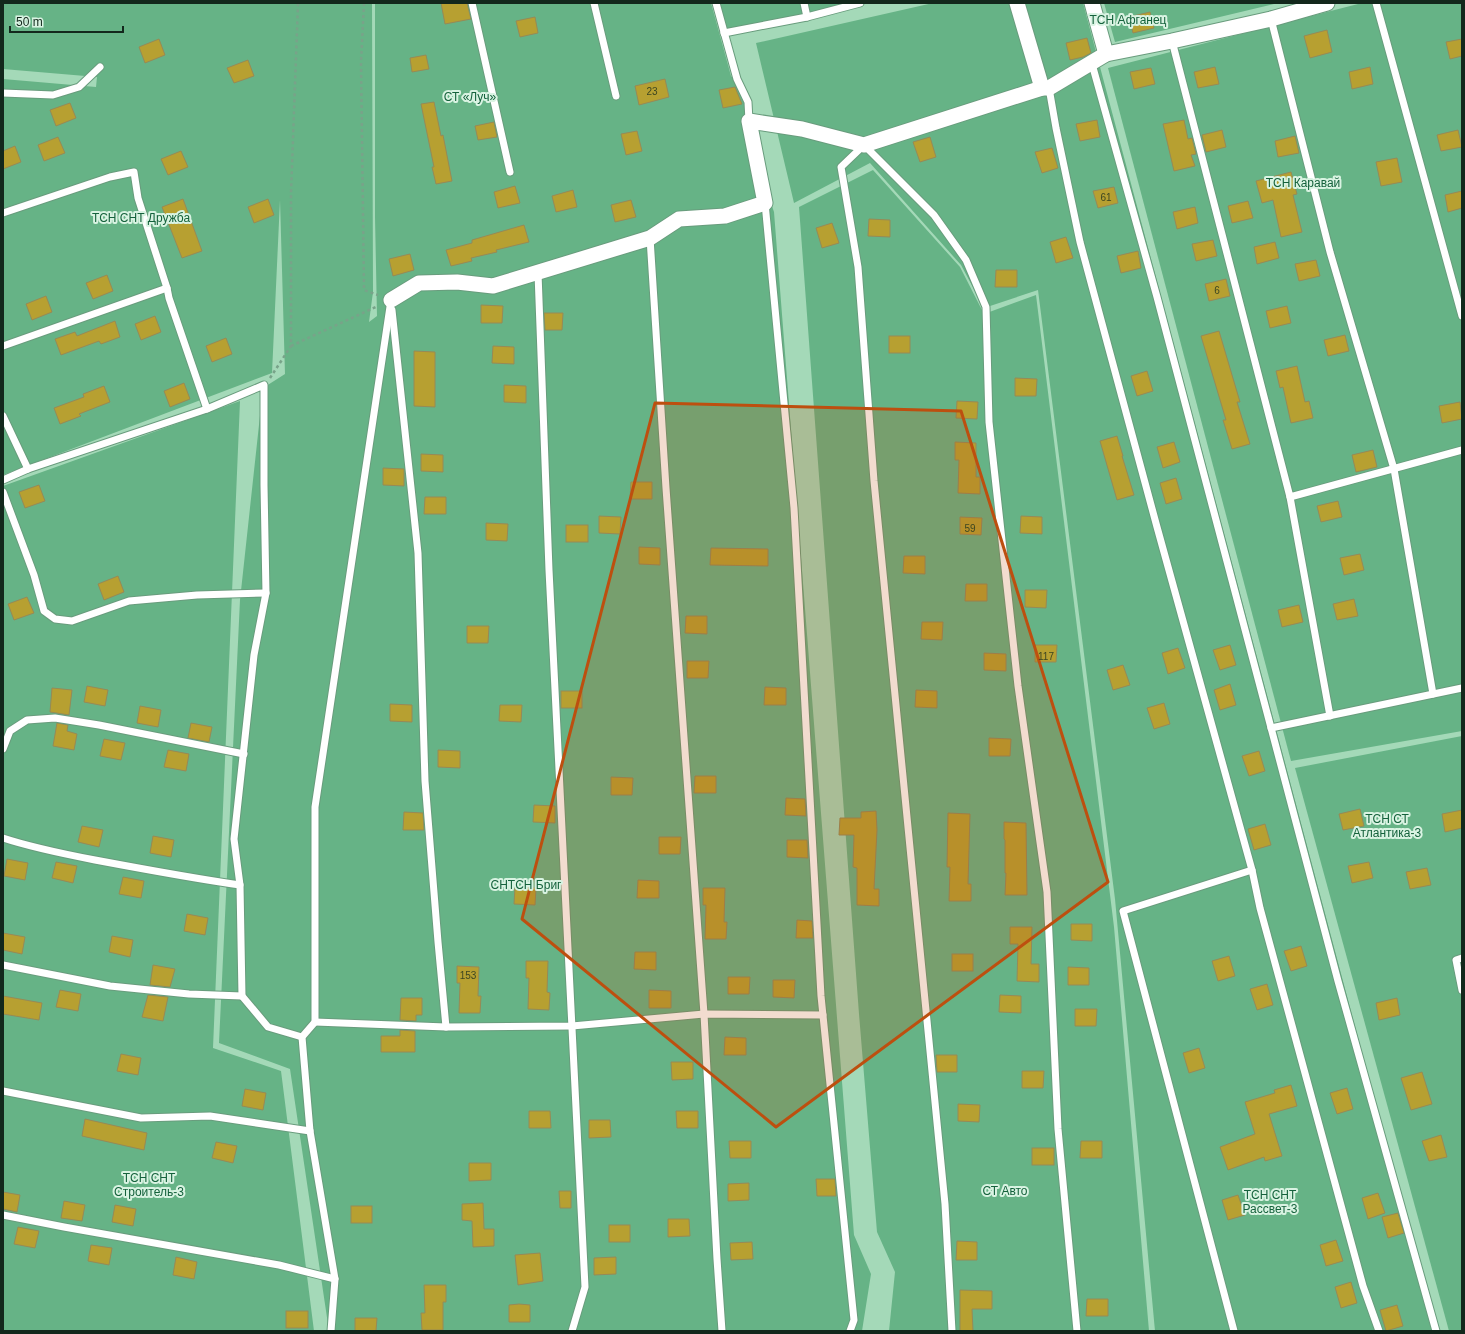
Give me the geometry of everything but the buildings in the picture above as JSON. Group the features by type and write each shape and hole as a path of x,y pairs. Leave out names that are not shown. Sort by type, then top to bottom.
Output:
{"street":[{"path":"1018,3 1046,88"},
{"path":"1092,3 1106,54"},
{"path":"391,300 419,283 457,282 493,286 650,238 679,219 725,216 765,203 749,121 802,129 864,145 1046,88 1092,64 1106,54 1271,19 1327,3"}],"lane":[{"path":"472,3 510,172"},
{"path":"594,3 616,96"},
{"path":"716,3 737,79 748,102 749,121"},
{"path":"804,3 808,17"},
{"path":"724,33 808,17 860,3"},
{"path":"1376,3 1462,316"},
{"path":"1271,19 1330,252 1394,469 1433,694"},
{"path":"1172,41 1290,497 1330,716"},
{"path":"1092,64 1159,305 1338,981 1436,1331"},
{"path":"3,93 54,95 79,87 100,67"},
{"path":"1046,88 1082,250 1252,870 1260,908 1363,1286 1379,1331"},
{"path":"952,1331 944,1196 874,481 858,267 841,167 864,145 934,215 966,260 986,307 990,430 1018,686 1047,892 1058,1129 1077,1331"},
{"path":"3,213 110,177 134,172 138,198 167,288 168,298 206,409"},
{"path":"765,203 794,508 823,1015 854,1320 850,1331"},
{"path":"650,238 666,488 704,1014 722,1331"},
{"path":"538,273 549,570 585,1287 572,1331"},
{"path":"3,346 167,288"},
{"path":"331,1331 335,1279 310,1131 302,1037 315,1022 315,807 391,300"},
{"path":"391,300 418,553 425,781 446,1027"},
{"path":"3,480 28,469 206,409 264,386 266,593 254,655 234,839 240,885 242,996 268,1027 302,1037"},
{"path":"3,416 28,469"},
{"path":"1290,497 1462,450"},
{"path":"3,492 34,575 44,611 55,619 72,621 129,601 197,595 266,593"},
{"path":"1271,728 1462,688"},
{"path":"3,749 10,731 27,720 55,718 99,725 244,754"},
{"path":"3,838 25,846 172,875 240,885"},
{"path":"1234,1331 1123,911 1252,870"},
{"path":"1462,958 1456,960 1462,990"},
{"path":"3,965 110,986 189,994 242,996"},
{"path":"315,1022 446,1027 572,1026 704,1014 823,1015"},
{"path":"3,1091 141,1118 210,1116 310,1131"},
{"path":"3,1215 279,1265 335,1279"}],"path":[{"path":"291,346 291,193 298,3"},
{"path":"364,3 362,70 364,290 391,300"},
{"path":"264,386 291,346 391,300"}],"highlighted area":[{"path":"655,403 961,411 1108,882 776,1127 522,919"}],"green space":[{"name":"СНТСН Бриг","path":"3,3 372,3 373,292 369,322 377,316 375,217 375,3 711,3 731,76 742,94 748,130 774,212 854,1235 871,1274 862,1331 329,1331 290,1069 219,1043 240,600 263,388 285,374 280,200 272,373 3,475 3,79 96,87 97,77 3,69"},
{"path":"715,3 849,3 721,33"},
{"name":"ТСН СНТ Рассвет-3","path":"933,3 1083,3 1436,1331 1155,1331 1115,899 1038,290 984,308 961,265 870,163 794,203 756,43"},
{"name":"ТСН Афганец","path":"1104,3 1278,3 1115,42"},
{"name":"ТСН Каравай","path":"1362,3 1462,3 1462,731 1291,761 1108,68"},
{"name":"СТ Авто","path":"873,170 960,267 984,314 1036,295 1114,927 1149,1331 889,1331 895,1272 877,1232 859,1014 799,207"},
{"name":"ТСН СНТ Строитель-3","path":"240,401 213,1048 281,1071 314,1331 3,1331 3,486"},
{"name":"ТСН СТ Атлантика-3","path":"1462,736 1462,1331 1449,1331 1295,768"}],"park label":[{"name":"СТ «Луч»","path":"470,97"},
{"name":"ТСН СНТ Дружба","path":"141,218"}]}
